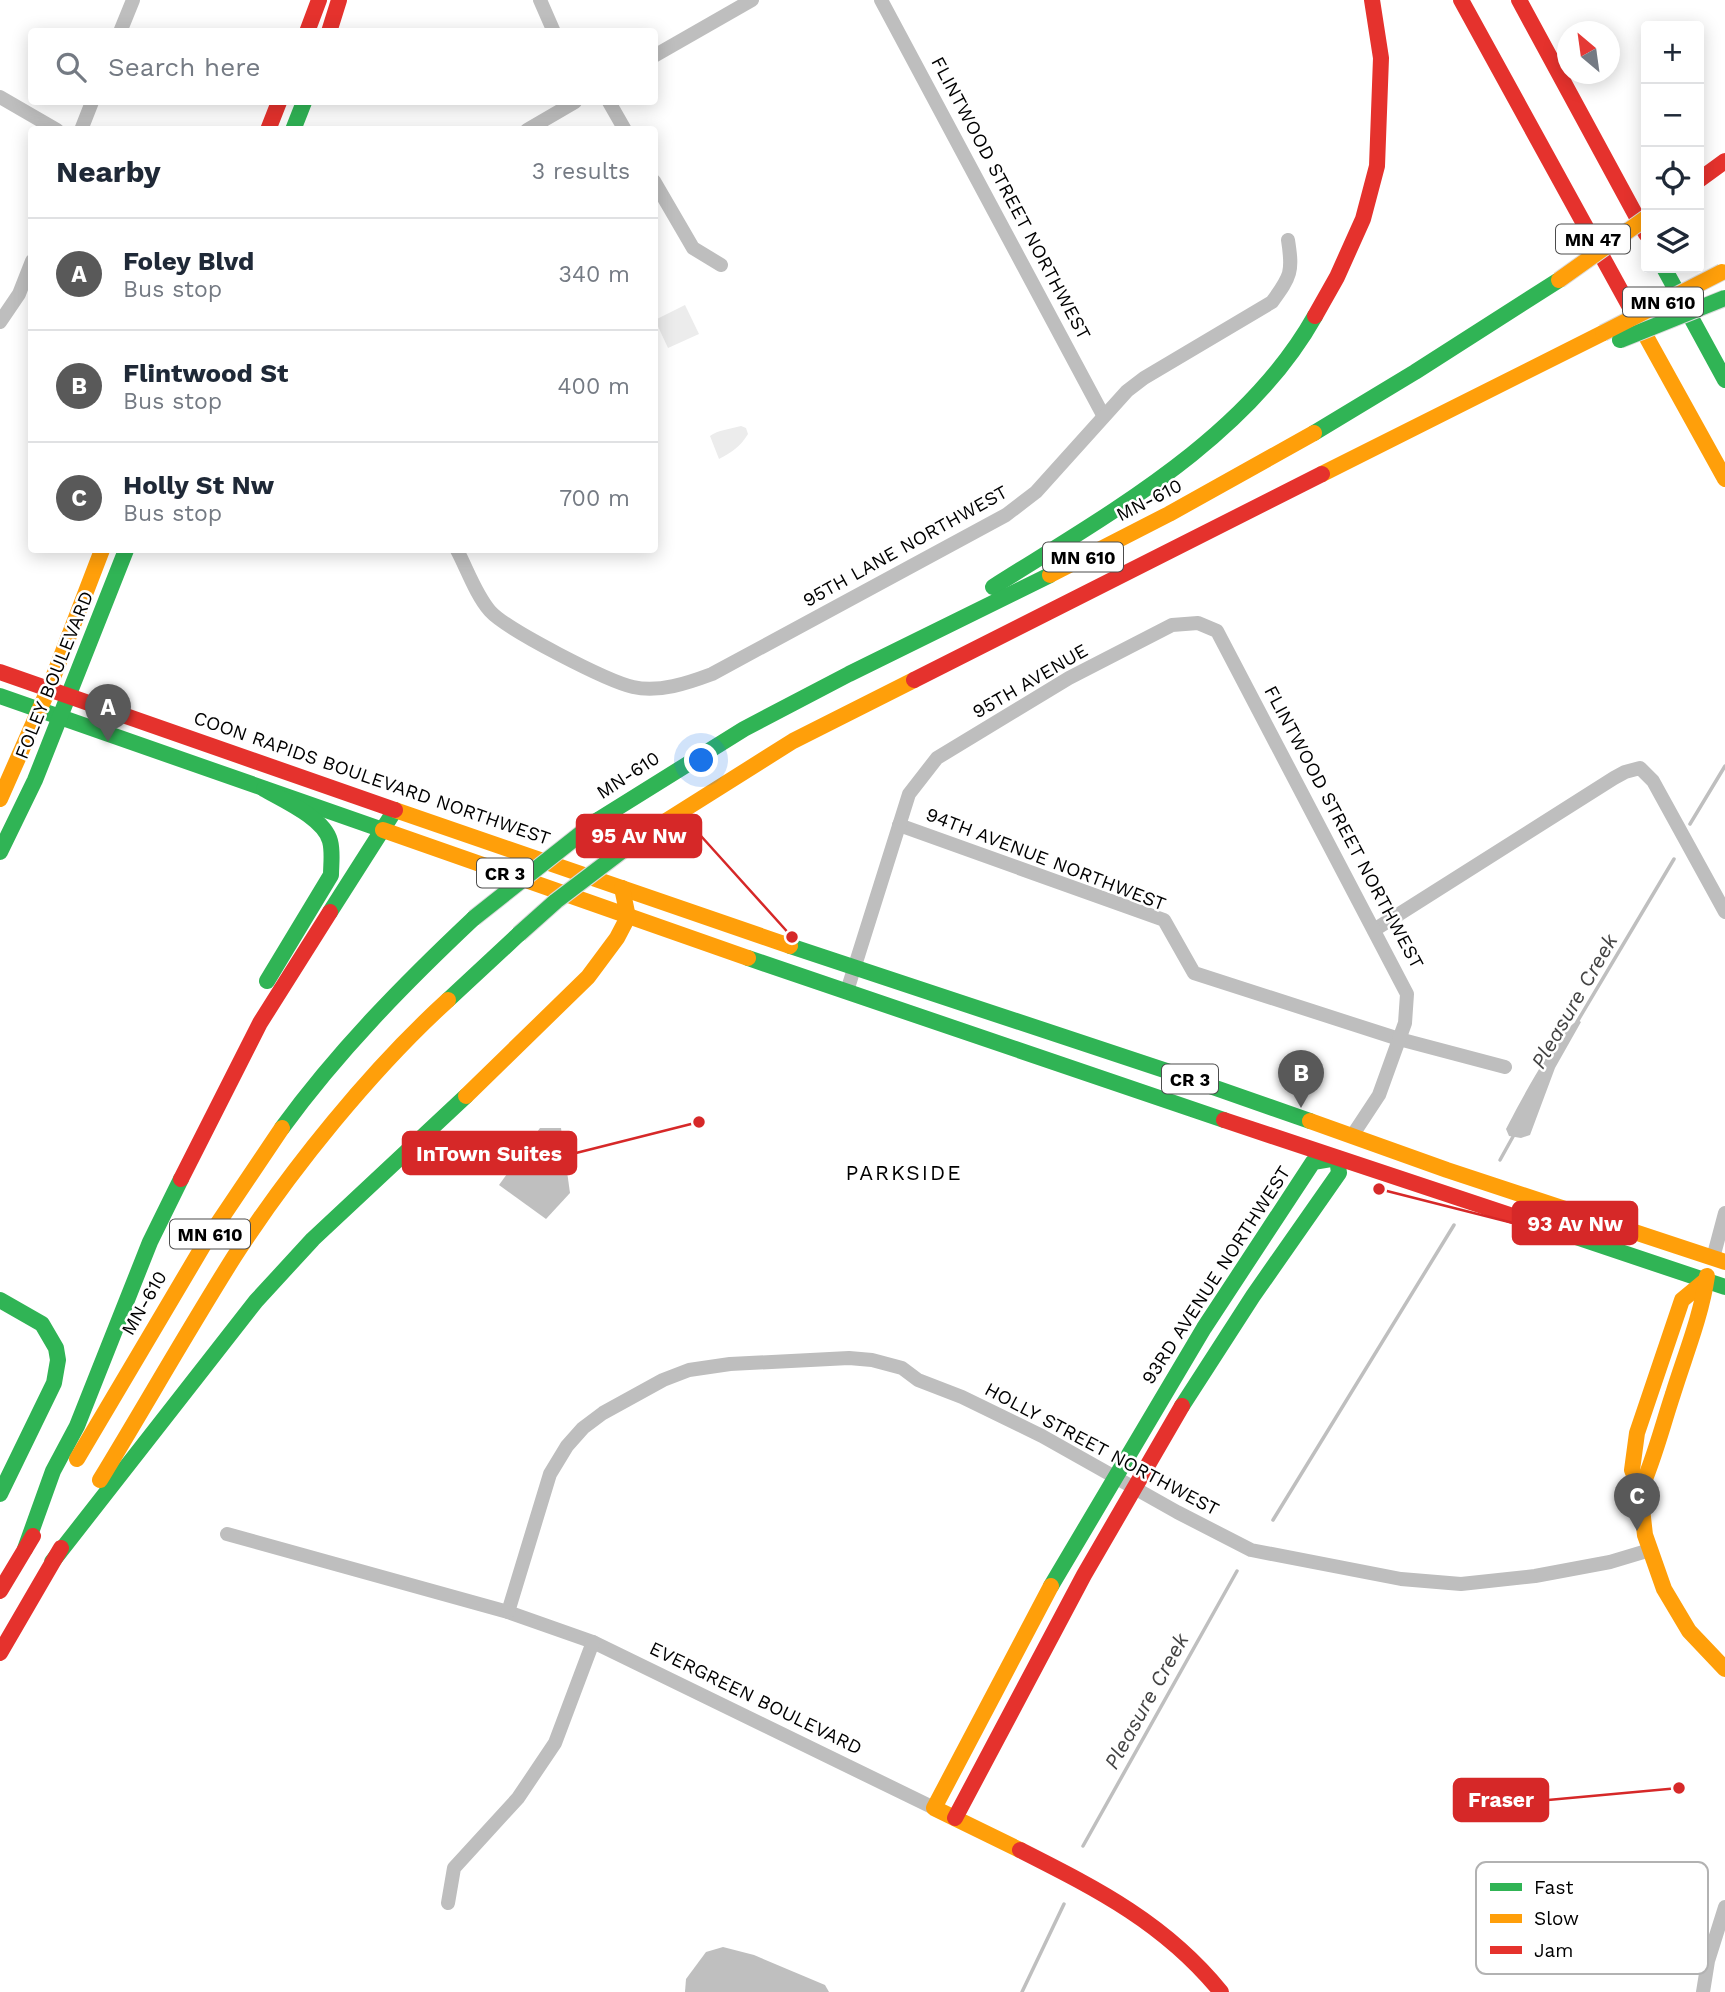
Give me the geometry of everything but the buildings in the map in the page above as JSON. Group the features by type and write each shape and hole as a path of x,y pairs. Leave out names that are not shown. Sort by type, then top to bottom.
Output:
{"main road":[{"path":"308,28 319,0"},
{"path":"330,28 339,0"},
{"path":"932,633 971,601 1138,495 1203,444 1264,388 1304,336 1337,277 1363,219 1377,166 1381,58 1372,0"},
{"name":"MN 47","path":"1461,0 1725,479"},
{"name":"MN 47","path":"1519,0 1641,225"},
{"path":"270,126 278,105"},
{"path":"295,126 303,105"},
{"path":"1704,176 1725,161"},
{"name":"MN-610","path":"0,1591 205,1241 290,1117 383,1007 474,918 598,820 669,773 743,730 1167,515 1261,464 1457,347 1641,222"},
{"name":"MN 610","path":"0,1653 184,1339 235,1256 290,1178 349,1105 422,1023 556,901 639,838 793,740 1539,363 1606,338 1724,272"},
{"path":"1669,273 1725,359"},
{"path":"1669,273 1725,380"},
{"path":"1606,338 1725,298"},
{"name":"FOLEY BOULEVARD","path":"0,799 49,688 101,553"},
{"name":"FOLEY BOULEVARD","path":"0,852 35,780 125,553"},
{"name":"COON RAPIDS BOULEVARD NORTHWEST","path":"0,672 854,968 1167,1071 1719,1260"},
{"name":"CR 3","path":"0,696 567,893 628,917 1725,1287"},
{"path":"223,1059 331,876 331,846 327,833 318,824 264,789"},
{"path":"150,1242 260,1023 395,810"},
{"path":"52,1562 256,1301 313,1239 502,1063 588,977 617,938 628,917 622,888"},
{"path":"25,1549 53,1471 77,1426 150,1242 190,1125"},
{"name":"FLINTWOOD STREET NORTHWEST","path":"1337,1158 1352,1136"},
{"path":"955,1818 1032,1666 1135,1488 1223,1340 1339,1172 1337,1158"},
{"name":"93RD AVENUE NORTHWEST","path":"934,1808 1035,1613 1204,1328 1313,1163 1337,1158"},
{"path":"1719,1260 1705,1281 1682,1300 1649,1391 1637,1433 1632,1470 1640,1491 1645,1535 1664,1589 1689,1631 1725,1669"},
{"path":"1640,1491 1652,1465 1703,1304 1705,1281"},
{"path":"0,1300 42,1324 56,1348 58,1360 54,1383 0,1494"},
{"name":"EVERGREEN BOULEVARD","path":"934,1808 1131,1908 1187,1954 1221,1992"}],"street":[{"path":"122,28 133,0"},
{"path":"540,0 552,28"},
{"path":"658,54 752,0"},
{"name":"FLINTWOOD STREET NORTHWEST","path":"881,0 1103,415"},
{"path":"0,97 50,126"},
{"path":"83,126 91,105"},
{"path":"534,126 570,105"},
{"path":"611,105 623,126"},
{"path":"658,188 693,247 721,265"},
{"name":"95TH LANE NORTHWEST","path":"459,553 486,606 502,622 609,679 634,688 674,685 712,674 1006,515 1036,492 1103,415 1144,378 1272,302 1284,285 1292,265 1289,240"},
{"path":"0,322 19,295 28,271"},
{"name":"95TH AVENUE","path":"899,825 909,794 937,758 1069,678 1172,625 1198,623 1217,631"},
{"name":"FLINTWOOD STREET NORTHWEST","path":"1217,631 1407,994 1405,1023 1379,1095 1352,1136"},
{"path":"1374,930 1614,778 1640,768 1653,781 1725,912"},
{"name":"94TH AVENUE NORTHWEST","path":"847,991 899,825 1164,920 1194,973 1399,1039 1505,1067"},
{"path":"1719,1260 1725,1213"},
{"name":"HOLLY STREET NORTHWEST","path":"508,1612 545,1488 559,1457 583,1428 603,1413 663,1380 689,1370 708,1366 812,1360 872,1360 902,1368 918,1380 962,1397 1032,1431 1251,1550 1401,1579 1461,1584 1535,1576 1609,1562 1650,1550"},
{"name":"EVERGREEN BOULEVARD","path":"227,1534 508,1612 593,1642 934,1808"},
{"path":"448,1903 454,1868 519,1798 555,1744 593,1642"},
{"path":"1708,1961 1725,1907"},
{"path":"1703,1992 1706,1974"}],"shaded area":[{"path":"685,305 699,334 668,348 658,326 658,318"},
{"path":"741,426 746,428 748,434 745,439 719,459 710,436"},
{"path":"1578,1020 1581,1022 1555,1068 1530,1135 1521,1138 1509,1136 1506,1129 1539,1070 1559,1040"},
{"path":"540,1128 561,1128 570,1193 546,1219 499,1185"},
{"path":"723,1947 754,1955 825,1985 829,1992 685,1992 686,1979 706,1952"}],"waterway":[{"path":"1690,824 1725,766"},
{"name":"Pleasure Creek","path":"1577,1022 1674,859"},
{"name":"Pleasure Creek","path":"1500,1160 1515,1133"},
{"name":"Pleasure Creek","path":"1273,1520 1454,1225"},
{"name":"Pleasure Creek","path":"1083,1846 1237,1571"},
{"name":"Pleasure Creek","path":"1022,1992 1064,1904"}],"traffic: fast":[{"path":"295,126 303,105"},
{"path":"1667,273 1725,380"},
{"path":"1314,433 1559,280"},
{"path":"1620,340 1725,298"},
{"path":"993,587 1127,502 1213,437 1252,400 1286,360 1315,316"},
{"path":"0,852 35,780 125,553"},
{"path":"598,820 744,729 1050,575"},
{"path":"0,696 383,830"},
{"path":"264,789 302,810 320,825 330,841 332,854 331,875 267,981"},
{"path":"330,912 395,810"},
{"path":"474,918 598,820"},
{"path":"519,934 556,901 639,838"},
{"path":"282,1128 373,1018 474,918"},
{"path":"448,1000 519,934"},
{"path":"790,946 1310,1121"},
{"path":"748,958 1224,1120"},
{"path":"52,1562 256,1301 313,1239 466,1096"},
{"path":"1182,1406 1253,1296 1339,1173 1337,1158"},
{"path":"1051,1586 1204,1328 1313,1162 1337,1158"},
{"path":"25,1549 53,1471 77,1426 150,1242 181,1179"},
{"path":"1564,1233 1725,1287"},
{"path":"0,1300 42,1324 56,1348 58,1360 54,1383 0,1494"}],"traffic: slow":[{"path":"1559,280 1641,222"},
{"path":"1603,333 1722,272"},
{"path":"1632,311 1725,479"},
{"path":"1322,474 1603,333"},
{"path":"1050,575 1169,514 1314,433"},
{"path":"0,799 49,688 101,553"},
{"path":"639,838 793,741 914,680"},
{"path":"395,810 790,946"},
{"path":"383,830 748,958"},
{"path":"466,1096 588,977 617,938 628,917 622,888"},
{"path":"100,1480 234,1257 306,1155 390,1057 448,1000"},
{"path":"1310,1121 1447,1170 1725,1262"},
{"path":"77,1459 206,1241 282,1128"},
{"path":"1640,1491 1692,1336 1707,1276"},
{"path":"1705,1281 1682,1300 1637,1433 1632,1470 1640,1491 1645,1535 1664,1589 1689,1631 1725,1669"},
{"path":"1020,1850 934,1808 1051,1586"}],"traffic: jam":[{"path":"308,28 319,0"},
{"path":"330,28 339,0"},
{"path":"1315,316 1337,277 1363,219 1377,166 1381,58 1372,0"},
{"path":"1461,0 1632,311"},
{"path":"1519,0 1641,225"},
{"path":"270,126 278,105"},
{"path":"1704,176 1725,161"},
{"path":"914,680 1322,474"},
{"path":"0,672 395,810"},
{"path":"181,1179 260,1023 330,912"},
{"path":"1224,1120 1564,1233"},
{"path":"955,1818 1084,1575 1182,1406"},
{"path":"0,1591 33,1536"},
{"path":"0,1653 61,1548"},
{"path":"1020,1850 1103,1894 1153,1927 1177,1946 1221,1992"}],"place":[{"name":"Foley Blvd","path":"108,742"},
{"name":"95 Av Nw","path":"792,937"},
{"name":"Flintwood St","path":"1301,1108"},
{"name":"InTown Suites","path":"699,1122"},
{"name":"93 Av Nw","path":"1379,1189"},
{"name":"Holly St Nw","path":"1637,1531"},
{"name":"Fraser","path":"1679,1788"}],"district":[{"name":"PARKSIDE","path":"904,1172"}]}
